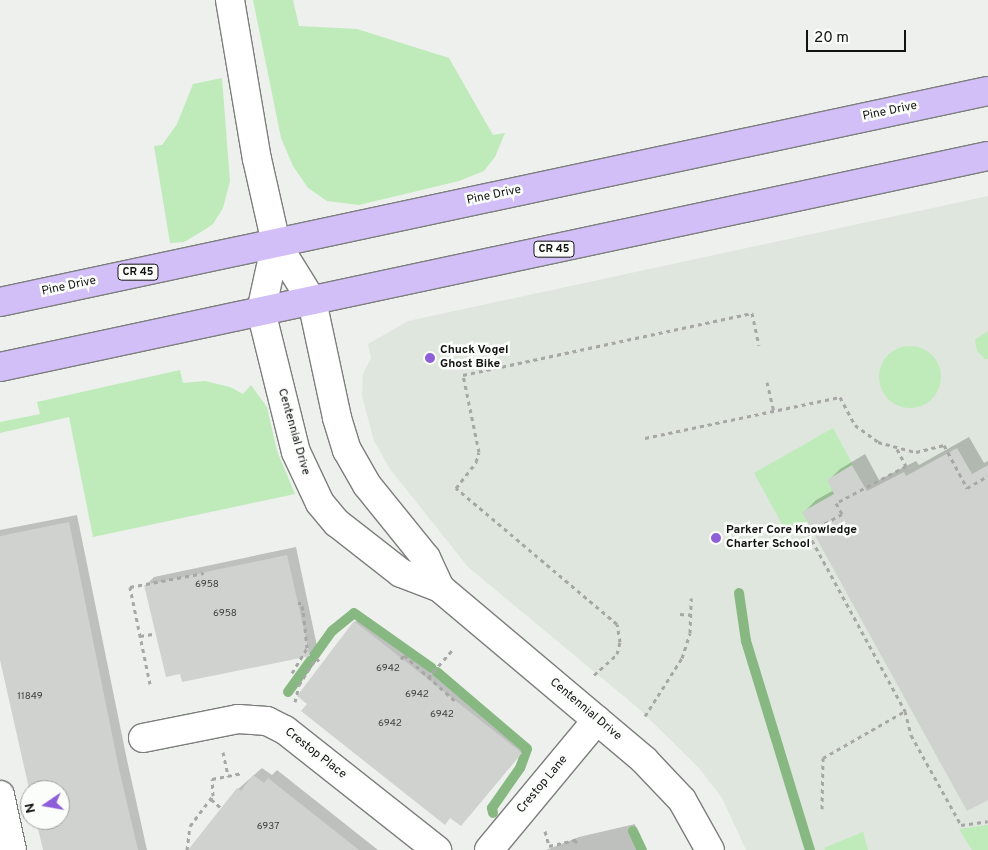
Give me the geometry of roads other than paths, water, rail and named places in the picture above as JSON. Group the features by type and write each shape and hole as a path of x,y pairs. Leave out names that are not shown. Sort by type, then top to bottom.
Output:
{"main road":[{"name":"Pine Drive","path":"0,302 988,91"},
{"name":"CR 45","path":"0,367 988,156"}],"street":[{"name":"Centennial Drive","path":"230,0 257,159 276,243 312,301 337,418 350,458 375,496 426,558 440,588"},
{"name":"Centennial Drive","path":"276,243 261,311 296,452 311,491 338,523 402,573 440,588 663,777 688,809 710,850"},
{"name":"Crestop Place","path":"143,738 238,719 267,721 285,730 437,850"},
{"name":"Crestop Lane","path":"489,850 597,720"},
{"path":"0,795 12,850"}],"waterway":[{"path":"739,593 746,641 810,850"},
{"path":"288,692 332,631 354,613 432,668"},
{"path":"437,672 527,749 520,768 492,808 493,813"},
{"path":"633,831 642,850"}],"place":[{"name":"Chuck Vogel Ghost Bike","path":"430,358"},
{"name":"Parker Core Knowledge Charter School","path":"716,538"}]}
